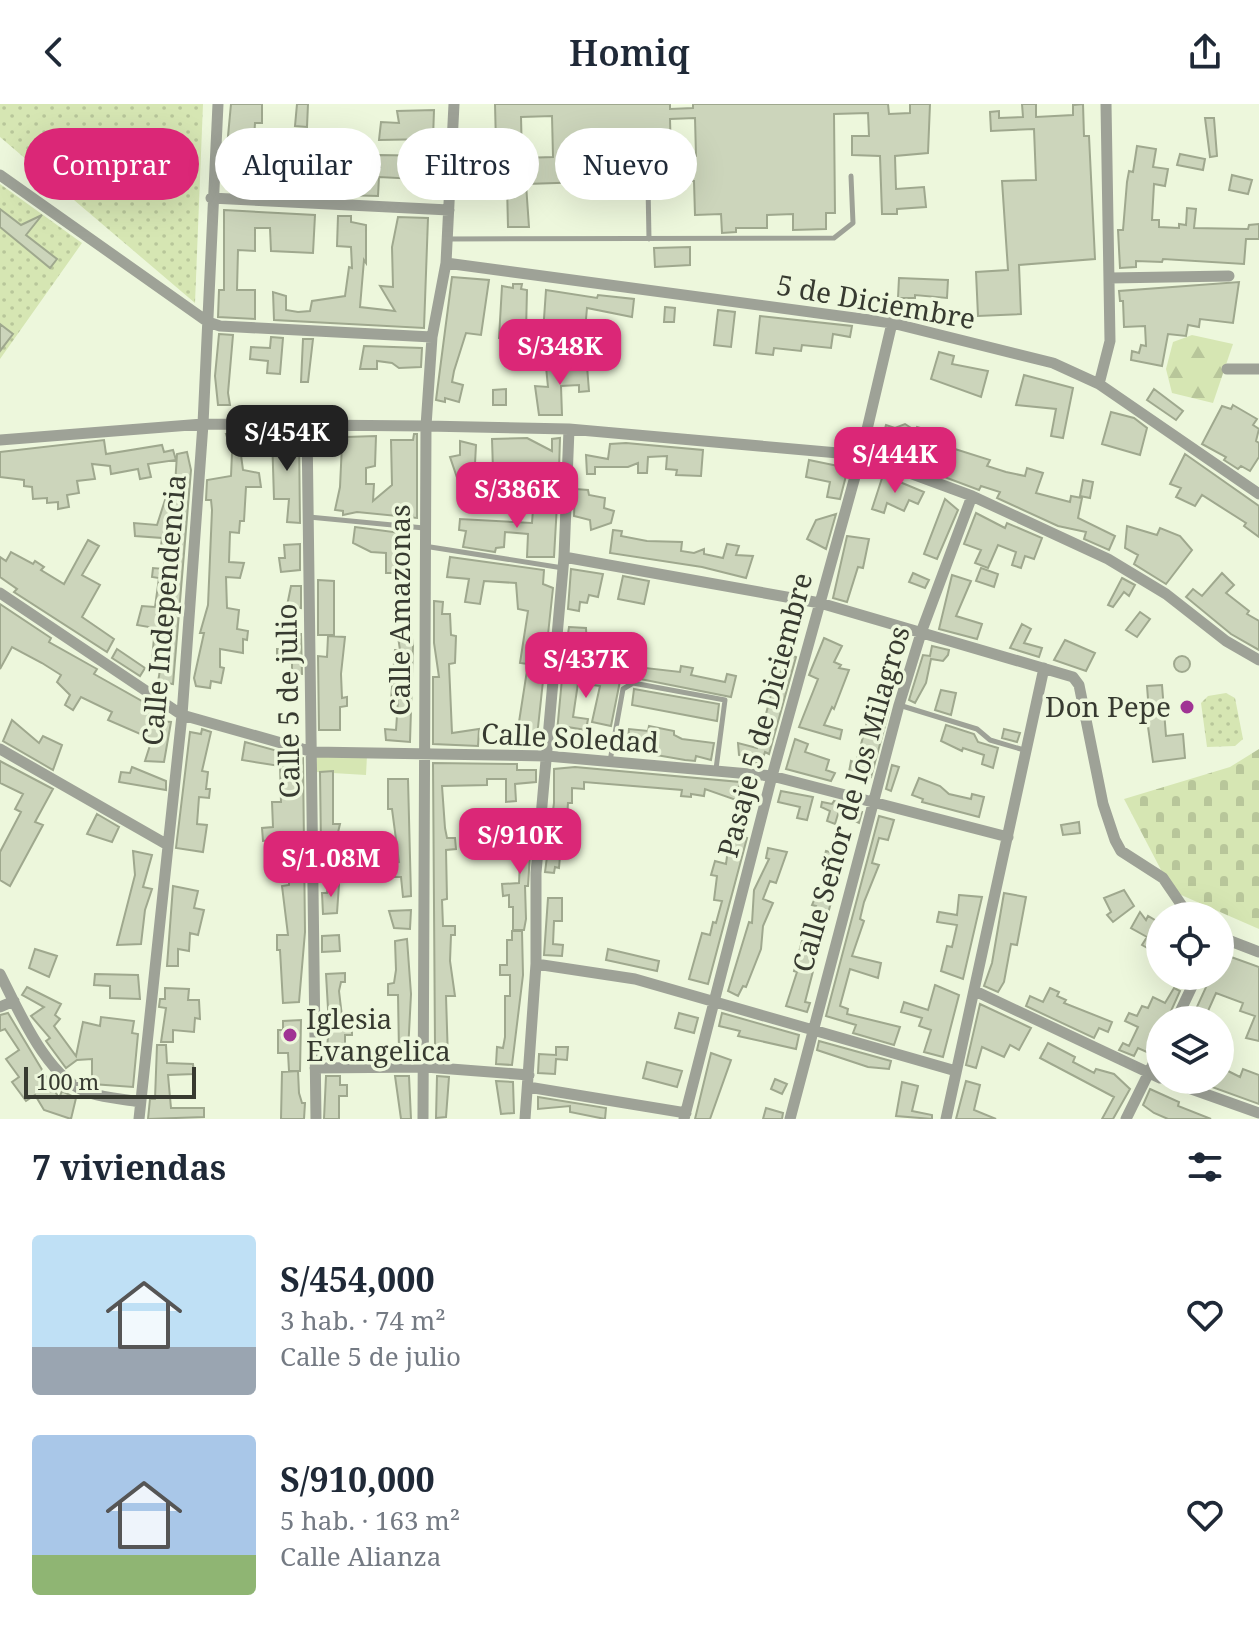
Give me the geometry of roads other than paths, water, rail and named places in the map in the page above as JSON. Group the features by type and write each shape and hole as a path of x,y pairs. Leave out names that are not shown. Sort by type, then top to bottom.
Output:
{"street":[{"name":"Calle Independencia","path":"139,1119 182,715 203,424 211,198 218,104"},
{"name":"Calle Amazonas","path":"423,1119 423,546 426,426 432,337 446,263 454,104"},
{"path":"1099,384 1110,341 1106,104"},
{"path":"0,175 208,322 220,326 432,337"},
{"path":"211,198 449,210"},
{"name":"5 de Diciembre","path":"446,263 892,323 1053,363 1099,384 1256,492"},
{"path":"1110,278 1229,276"},
{"name":"Pasaje 5 de Diciembre","path":"685,1116 772,776 861,455 892,323"},
{"path":"1227,369 1259,369"},
{"path":"0,440 203,424 426,426 569,429 861,455 972,496 1135,574 1226,641 1259,660"},
{"name":"Calle 5 de julio","path":"307,426 316,1119"},
{"path":"525,1119 536,964 536,873 563,562 569,429"},
{"path":"1256,492 1259,478"},
{"name":"Calle Señor de los Milagros","path":"790,1119 871,801 899,705 922,630 972,496"},
{"path":"563,562 820,603 922,630 1077,680 1103,804 1121,851 1163,878 1179,902"},
{"name":"Calle Soledad","path":"0,593 182,715 313,752 547,756 772,776 1008,837"},
{"path":"946,1119 1044,668"},
{"path":"0,749 166,844"},
{"path":"1234,942 1259,952"},
{"path":"536,964 635,979 956,1071"},
{"path":"0,974 33,1036 67,1080 87,1093 140,1102"},
{"path":"975,991 1146,1072"},
{"path":"0,1007 14,1001"},
{"path":"315,1068 425,1067 528,1081 685,1116"},
{"path":"1126,1119 1146,1077"},
{"path":"1205,1094 1259,1113"}],"lane":[{"path":"448,239 834,238 853,223 851,176"},
{"path":"648,200 649,239"},
{"path":"308,517 424,528"},
{"path":"423,546 563,562"},
{"path":"610,762 623,689 633,683 725,700 716,771"},
{"path":"899,705 977,729 990,740 1025,750"}],"place":[{"name":"Don Pepe","path":"1187,707"},
{"name":"Iglesia Evangelica","path":"290,1035"}]}
